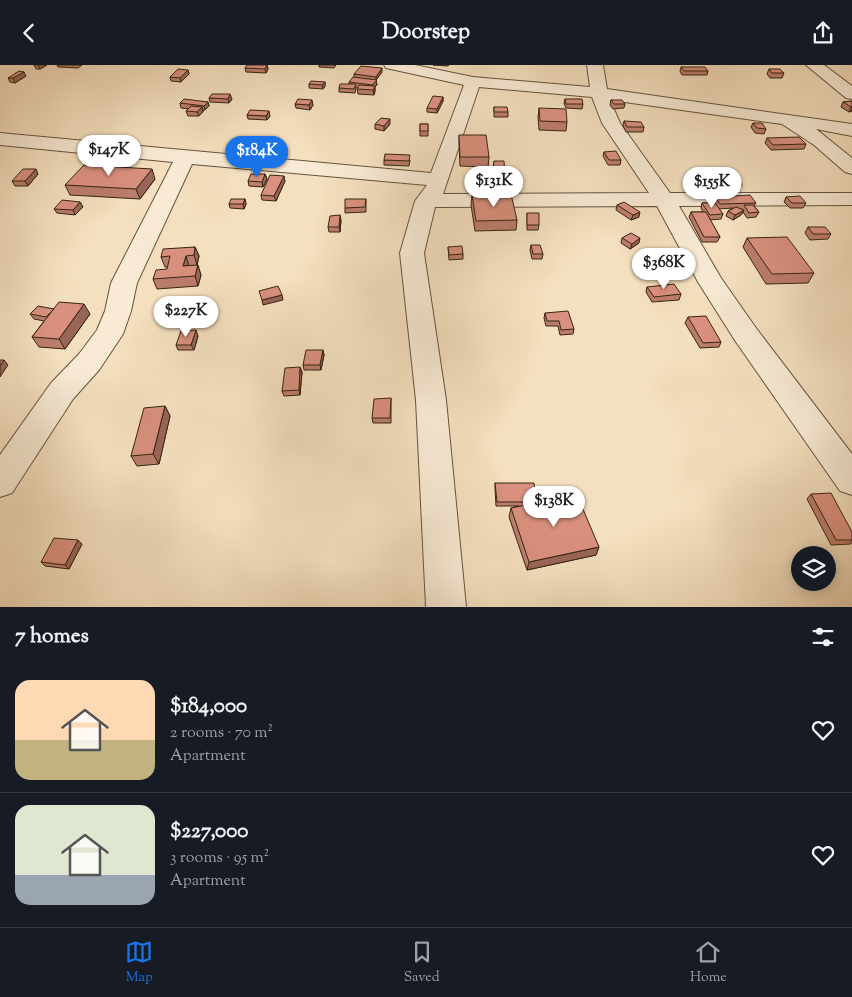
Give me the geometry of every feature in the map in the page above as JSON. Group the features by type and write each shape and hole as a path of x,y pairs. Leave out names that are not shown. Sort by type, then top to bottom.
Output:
{"street":[{"path":"595,65 598,93 611,123 665,201 711,282 741,327 852,480"},
{"path":"814,65 852,94"},
{"path":"399,66 473,83 598,93 787,119 852,130"},
{"path":"446,607 431,400 412,253 426,201 436,189 473,83"},
{"path":"787,119 821,141 852,168"},
{"path":"0,139 439,180"},
{"path":"0,483 62,391 89,362 109,334 118,311 124,283 186,156"},
{"path":"426,201 852,199"}],"building":[{"path":"247,65 267,65 265,69 245,68"},
{"path":"361,66 382,68 376,77 354,74"},
{"path":"681,67 705,67 708,71 684,71"},
{"path":"178,69 188,70 180,78 170,77"},
{"path":"769,69 780,69 784,73 772,73"},
{"path":"19,71 24,72 13,78 8,78"},
{"path":"353,77 377,80 372,85 349,82"},
{"path":"311,81 325,82 322,85 309,84"},
{"path":"340,84 356,84 354,89 339,88"},
{"path":"359,85 375,86 373,90 357,89"},
{"path":"212,94 230,94 228,99 209,98"},
{"path":"433,96 443,97 437,109 427,108"},
{"path":"184,99 208,102 204,106 180,103"},
{"path":"298,99 312,100 309,105 295,104"},
{"path":"565,99 582,99 583,104 566,104"},
{"path":"611,100 622,100 625,104 614,104"},
{"path":"852,101 852,107 843,102"},
{"path":"191,106 202,107 197,112 186,111"},
{"path":"494,107 507,107 508,112 494,112"},
{"path":"539,108 566,109 567,122 540,121"},
{"path":"250,110 269,111 266,116 247,115"},
{"path":"381,118 390,119 384,126 375,124"},
{"path":"624,121 641,122 644,127 627,127"},
{"path":"753,123 762,123 766,129 757,128"},
{"path":"420,124 428,124 428,131 420,131"},
{"path":"459,135 486,135 489,157 460,157"},
{"path":"799,137 806,144 773,145 767,138"},
{"path":"109,149 133,150 129,155 104,154"},
{"path":"616,151 621,160 609,160 604,152"},
{"path":"385,154 410,155 409,161 384,160"},
{"path":"494,161 504,161 505,175 493,175"},
{"path":"84,165 152,169 136,189 65,185"},
{"path":"23,169 36,169 25,181 12,181"},
{"path":"251,174 265,174 262,182 248,181"},
{"path":"270,175 284,176 274,196 261,195"},
{"path":"709,175 736,175 742,184 714,184"},
{"path":"518,183 519,188 507,188 506,184"},
{"path":"511,194 517,220 476,221 472,195"},
{"path":"750,195 756,203 720,204 715,197"},
{"path":"800,196 806,203 792,203 786,197"},
{"path":"231,199 245,199 243,204 229,204"},
{"path":"345,199 366,199 365,207 345,208"},
{"path":"62,200 80,202 73,210 54,209"},
{"path":"624,202 640,212 633,215 617,205"},
{"path":"702,203 715,203 723,214 710,215"},
{"path":"744,205 753,205 759,212 749,213"},
{"path":"736,207 744,210 735,215 728,211"},
{"path":"691,212 706,212 720,237 704,237"},
{"path":"527,213 539,213 539,225 527,225"},
{"path":"340,215 339,227 328,227 330,216"},
{"path":"808,227 825,227 831,234 813,234"},
{"path":"631,233 640,238 632,244 622,238"},
{"path":"787,237 814,273 772,274 747,238"},
{"path":"531,245 540,245 543,254 533,254"},
{"path":"462,246 463,254 449,255 448,247"},
{"path":"195,247 194,255 186,256 183,266 198,265 195,276 153,279 156,270 167,269 170,256 161,257 163,249"},
{"path":"674,284 681,294 654,297 647,287"},
{"path":"278,286 282,295 262,300 259,291"},
{"path":"59,302 84,304 59,339 32,337"},
{"path":"38,306 54,309 46,317 30,314"},
{"path":"568,311 574,329 561,330 559,321 547,321 545,313"},
{"path":"706,316 721,342 703,343 688,317"},
{"path":"196,330 191,345 176,345 181,331"},
{"path":"306,350 323,350 320,365 303,365"},
{"path":"300,367 299,390 282,391 285,368"},
{"path":"391,398 390,418 372,418 374,399"},
{"path":"165,406 153,454 131,456 144,408"},
{"path":"495,483 534,483 537,502 497,502"},
{"path":"831,493 852,532 852,540 836,540 811,494"},
{"path":"577,495 599,547 529,562 511,508"},
{"path":"54,538 78,540 65,565 41,562"}]}
